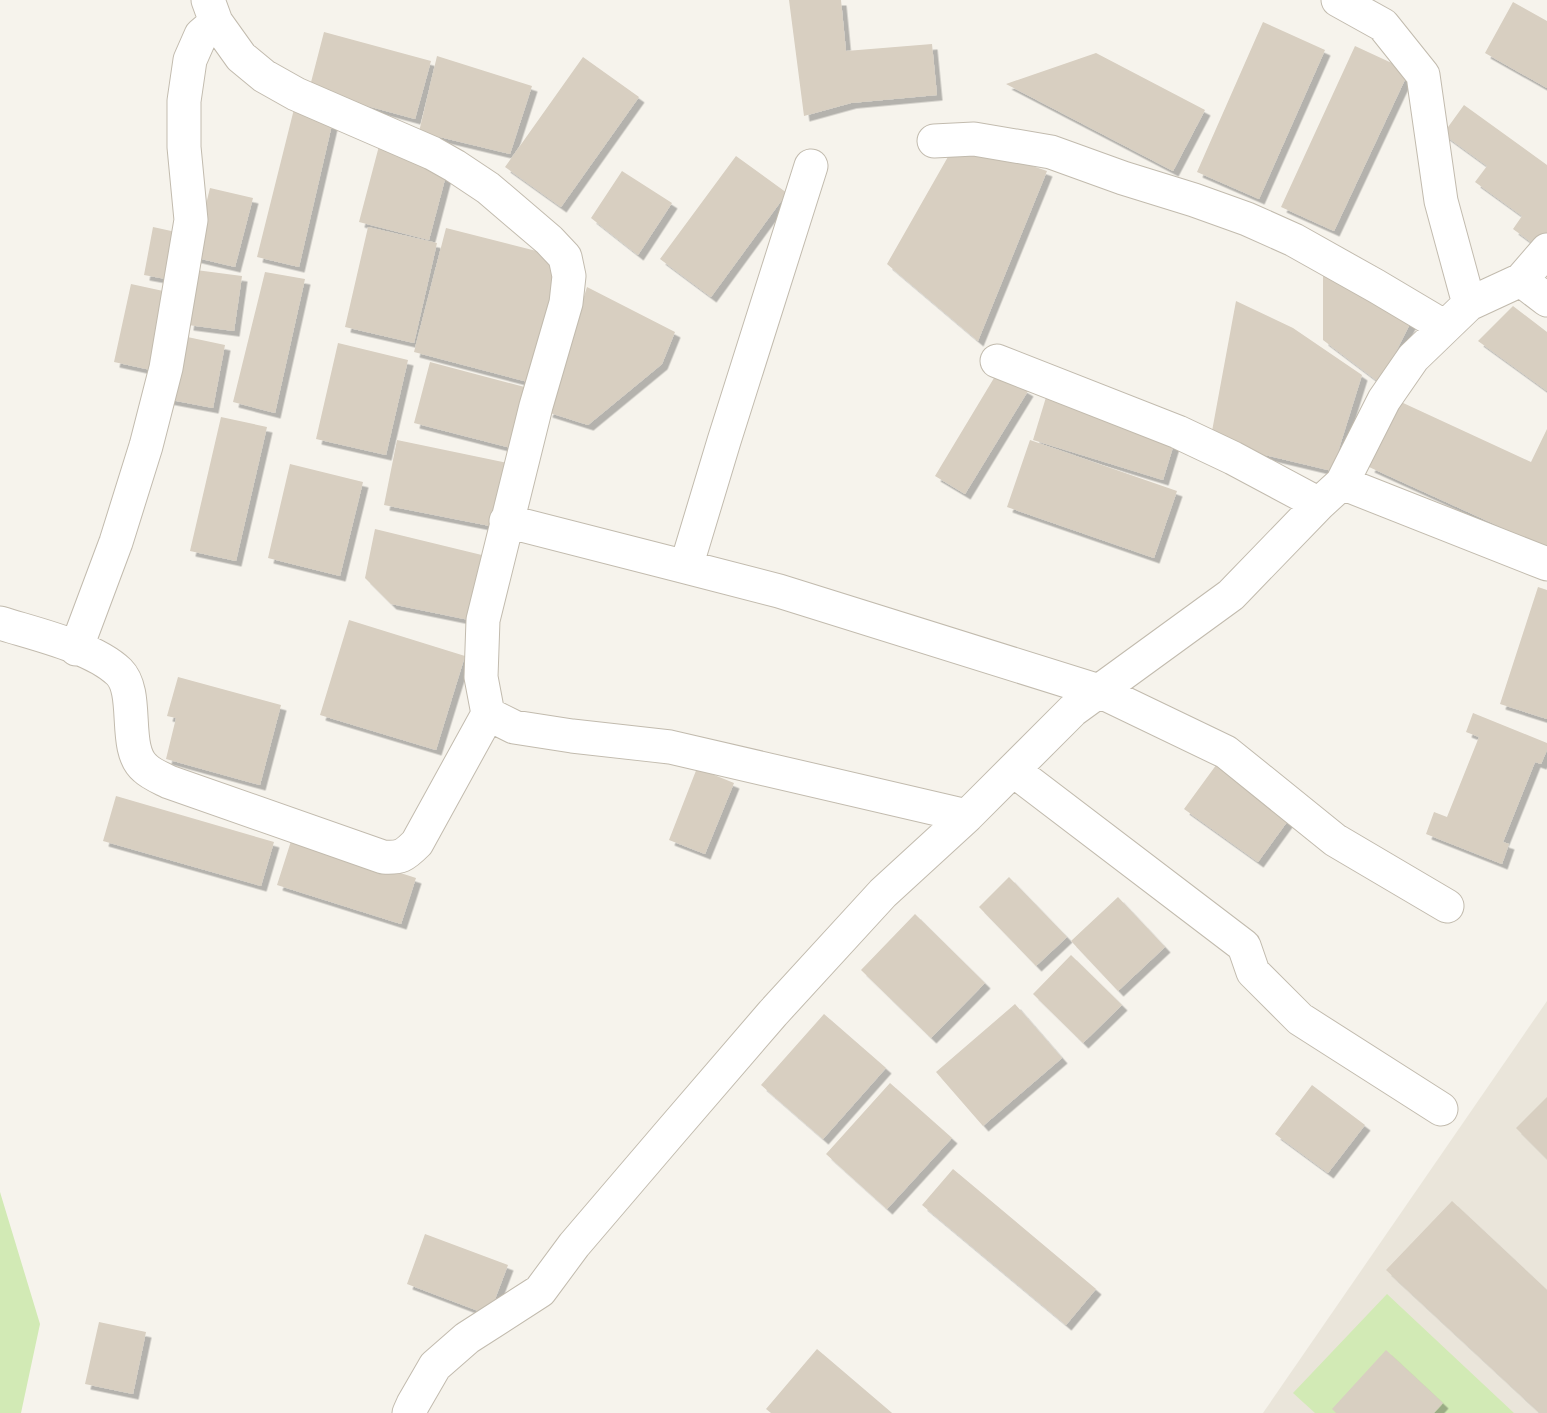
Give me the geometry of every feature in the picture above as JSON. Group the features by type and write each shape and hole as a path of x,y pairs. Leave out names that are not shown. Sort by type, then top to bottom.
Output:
{"street":[{"path":"1338,0 1383,25 1423,75 1441,201 1469,304"},
{"path":"0,623 98,657 121,674 129,696 134,750 143,768 169,783 383,857 396,858 405,855 417,843 488,714 481,676 483,620 507,521 566,303 569,276 565,257 549,240 488,188 456,166 432,153 296,94 264,76 241,57 212,11"},
{"path":"76,649 119,531 146,446 166,368 191,220 184,147 184,101 190,60 212,11"},
{"path":"934,141 974,139 1051,152 1236,215 1294,240 1445,327"},
{"path":"686,567 811,166"},
{"path":"409,1413 435,1366 467,1338 540,1291 589,1228 773,1013 883,893 967,816 1073,710 1231,595 1330,493 1384,400 1413,357 1469,304 1521,280 1547,250"},
{"path":"1521,280 1547,300"},
{"path":"997,361 1178,432 1233,458 1330,493 1547,564"},
{"path":"507,521 779,591 1099,691 1226,752 1335,840 1447,906"},
{"path":"488,714 514,727 670,747 967,816"},
{"path":"1013,770 1244,946 1252,972 1300,1019 1441,1109"}],"shaded area":[{"path":"1547,1001 1547,1413 1263,1413"}],"green space":[{"path":"0,1192 40,1324 21,1413 0,1413"},
{"path":"1387,1294 1514,1413 1315,1413 1293,1393"}],"building":[{"path":"789,0 841,0 846,51 932,44 937,95 851,103 804,116"},
{"path":"1513,2 1547,21 1547,88 1485,53"},
{"path":"1263,22 1325,50 1259,199 1197,172"},
{"path":"324,32 431,61 415,119 309,90"},
{"path":"1355,46 1409,71 1334,231 1281,207"},
{"path":"1096,53 1205,110 1173,171 1006,84"},
{"path":"437,56 532,86 510,154 419,132"},
{"path":"583,57 639,97 561,207 505,167"},
{"path":"295,105 334,116 299,267 257,257"},
{"path":"1464,105 1547,165 1547,238 1539,248 1513,229 1522,216 1475,182 1487,166 1443,134"},
{"path":"379,146 449,164 429,240 359,222"},
{"path":"949,155 1006,157 1047,171 978,341 887,264"},
{"path":"736,156 787,193 711,297 660,259"},
{"path":"622,171 672,203 638,255 591,218"},
{"path":"210,188 253,198 235,267 193,257"},
{"path":"153,227 185,234 177,281 144,275"},
{"path":"368,227 437,243 414,343 345,327"},
{"path":"446,228 560,257 528,382 414,352"},
{"path":"1323,265 1414,316 1380,383 1323,340"},
{"path":"196,270 242,276 234,331 188,325"},
{"path":"265,272 305,279 275,413 233,402"},
{"path":"131,284 177,294 160,372 114,362"},
{"path":"587,287 675,332 662,364 588,425 547,412"},
{"path":"1236,301 1293,328 1362,375 1332,471 1210,442"},
{"path":"1513,306 1547,332 1547,391 1478,341"},
{"path":"178,335 225,345 213,408 166,399"},
{"path":"338,343 408,360 386,455 316,439"},
{"path":"430,362 536,390 519,450 414,423"},
{"path":"997,373 1028,391 965,494 935,476"},
{"path":"1047,394 1177,434 1163,480 1033,440"},
{"path":"1401,402 1531,462 1547,429 1547,548 1369,467"},
{"path":"221,417 267,427 236,561 190,551"},
{"path":"397,440 513,464 500,528 384,505"},
{"path":"1030,440 1177,491 1154,558 1007,507"},
{"path":"290,464 363,482 340,576 268,558"},
{"path":"375,529 490,557 474,621 391,604 365,578"},
{"path":"1538,587 1547,590 1547,719 1500,704"},
{"path":"349,620 465,656 436,750 320,715"},
{"path":"178,677 281,705 260,785 166,759 176,718 167,716"},
{"path":"1473,713 1547,743 1547,750 1541,764 1535,762 1503,842 1509,844 1502,864 1426,834 1434,812 1447,817 1479,737 1466,732"},
{"path":"1222,757 1295,811 1258,862 1184,809"},
{"path":"697,768 734,783 705,854 669,840"},
{"path":"116,796 274,842 261,886 103,841"},
{"path":"292,838 416,878 401,924 277,885"},
{"path":"1009,877 1067,937 1036,966 979,907"},
{"path":"1118,897 1165,947 1118,991 1071,941"},
{"path":"915,914 985,983 931,1038 861,970"},
{"path":"1071,955 1122,1005 1083,1043 1033,994"},
{"path":"1015,1004 1062,1058 983,1126 936,1072"},
{"path":"824,1014 886,1068 823,1139 761,1085"},
{"path":"890,1083 952,1138 887,1209 826,1154"},
{"path":"1312,1085 1365,1125 1328,1173 1275,1134"},
{"path":"1547,1097 1547,1159 1516,1128"},
{"path":"953,1169 1096,1289 1066,1325 922,1205"},
{"path":"1452,1201 1547,1290 1547,1413 1540,1413 1386,1270"},
{"path":"425,1234 508,1265 489,1315 407,1284"},
{"path":"99,1322 146,1332 133,1394 85,1384"},
{"path":"817,1349 892,1413 771,1413 766,1409"},
{"path":"1386,1350 1443,1403 1434,1413 1336,1413 1332,1409"}]}
